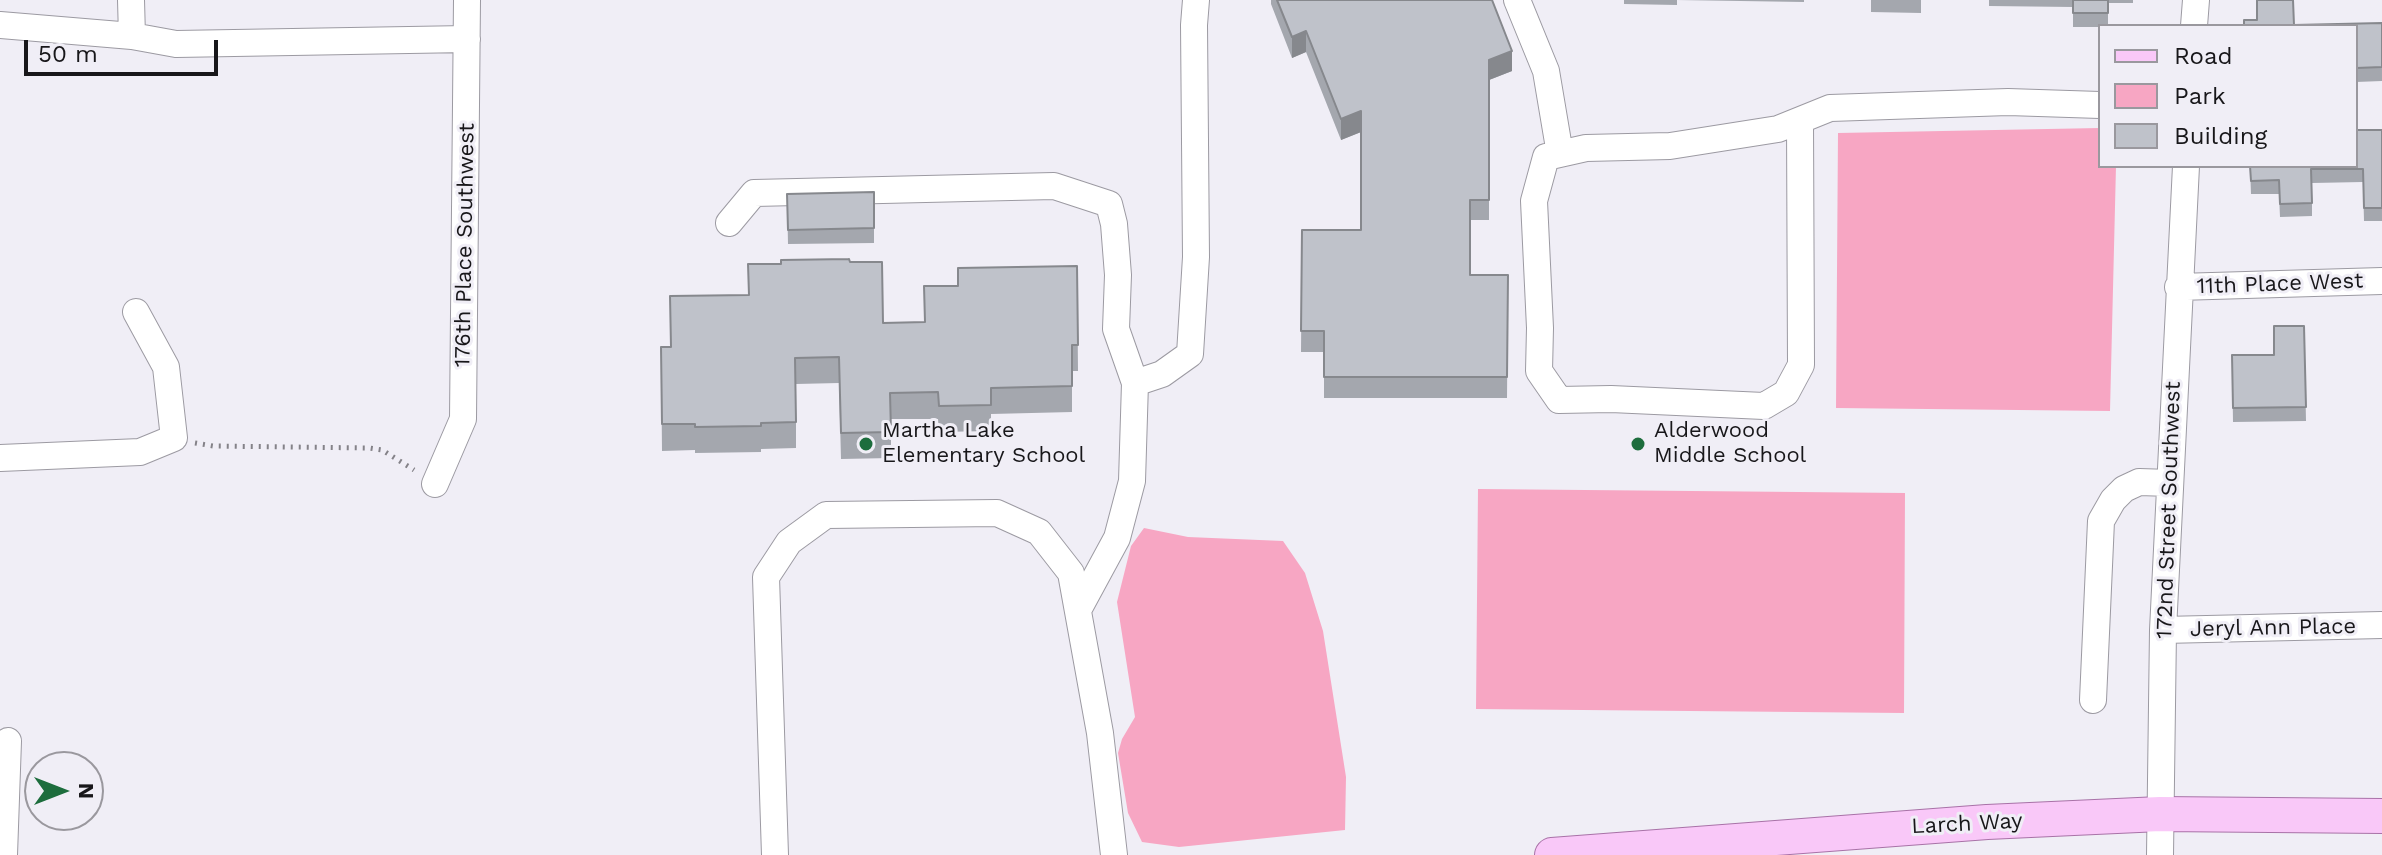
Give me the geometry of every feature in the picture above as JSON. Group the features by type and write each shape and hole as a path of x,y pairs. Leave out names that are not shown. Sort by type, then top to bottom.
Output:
{"main road":[{"name":"Larch Way","path":"1552,855 1847,843 2160,814 2382,816"}],"street":[{"path":"131,0 132,36"},
{"name":"176th Place Southwest","path":"435,484 463,419 467,0"},
{"path":"1135,383 1162,374 1190,354 1196,257 1196,0"},
{"path":"1517,0 1546,71 1560,154"},
{"path":"2194,24 2196,0"},
{"path":"0,25 132,36 176,44 467,39"},
{"path":"1800,122 1801,365 1786,393 1764,406 1611,399 1559,400 1539,371 1534,201 1546,157 1586,148 1670,146 1778,129 1830,108 2008,102 2098,105"},
{"name":"172nd Street Southwest","path":"2160,855 2163,630 2186,168"},
{"path":"729,223 754,193 1054,186 1109,204 1114,224 1118,275 1116,329 1135,383 1132,481 1117,538 1078,610"},
{"name":"11th Place West","path":"2178,287 2382,281"},
{"path":"0,458 140,452 174,438 166,367 136,312"},
{"path":"2093,700 2101,521 2113,500 2124,489 2139,482 2170,483"},
{"path":"775,855 766,577 789,542 826,515 997,513 1039,532 1071,573 1100,733 1114,855"},
{"name":"Jeryl Ann Place","path":"2163,630 2382,625"},
{"path":"4,855 8,741"}],"path":[{"path":"174,438 213,446 382,450 435,484"}],"green space":[{"path":"2098,128 2098,168 2116,168 2110,411 1836,408 1838,133"},
{"path":"1478,489 1905,493 1904,713 1476,709"},
{"path":"1144,528 1188,537 1283,541 1305,573 1323,631 1346,777 1345,830 1179,847 1142,842 1128,813 1118,753 1135,717 1117,602 1131,546"}],"building":[{"path":"1277,0 1492,0 1512,51 1489,60 1489,200 1470,200 1470,275 1508,275 1507,377 1324,377 1324,331 1301,331 1302,230 1361,230 1361,111 1341,119 1306,31 1292,37"},
{"path":"2073,0 2108,0 2108,13 2073,13"},
{"path":"2257,0 2293,0 2294,24 2244,24 2244,20 2257,20"},
{"path":"2382,23 2382,67 2358,68 2358,24 2338,24"},
{"path":"2358,130 2382,130 2382,208 2364,208 2363,169 2311,169 2312,203 2280,204 2279,180 2251,181 2250,168 2358,168"},
{"path":"874,192 874,228 788,230 787,194"},
{"path":"849,259 850,262 882,262 883,323 925,322 924,286 958,286 958,268 1077,266 1078,345 1072,345 1072,386 991,388 991,405 939,406 938,392 890,393 891,432 841,433 839,357 795,358 796,422 695,427 695,424 662,424 661,347 671,347 670,296 749,295 748,264"},
{"path":"2274,326 2304,326 2306,407 2233,408 2232,355 2274,355"}],"place":[{"name":"Martha Lake Elementary School","path":"866,444"},
{"name":"Alderwood Middle School","path":"1638,444"}]}
